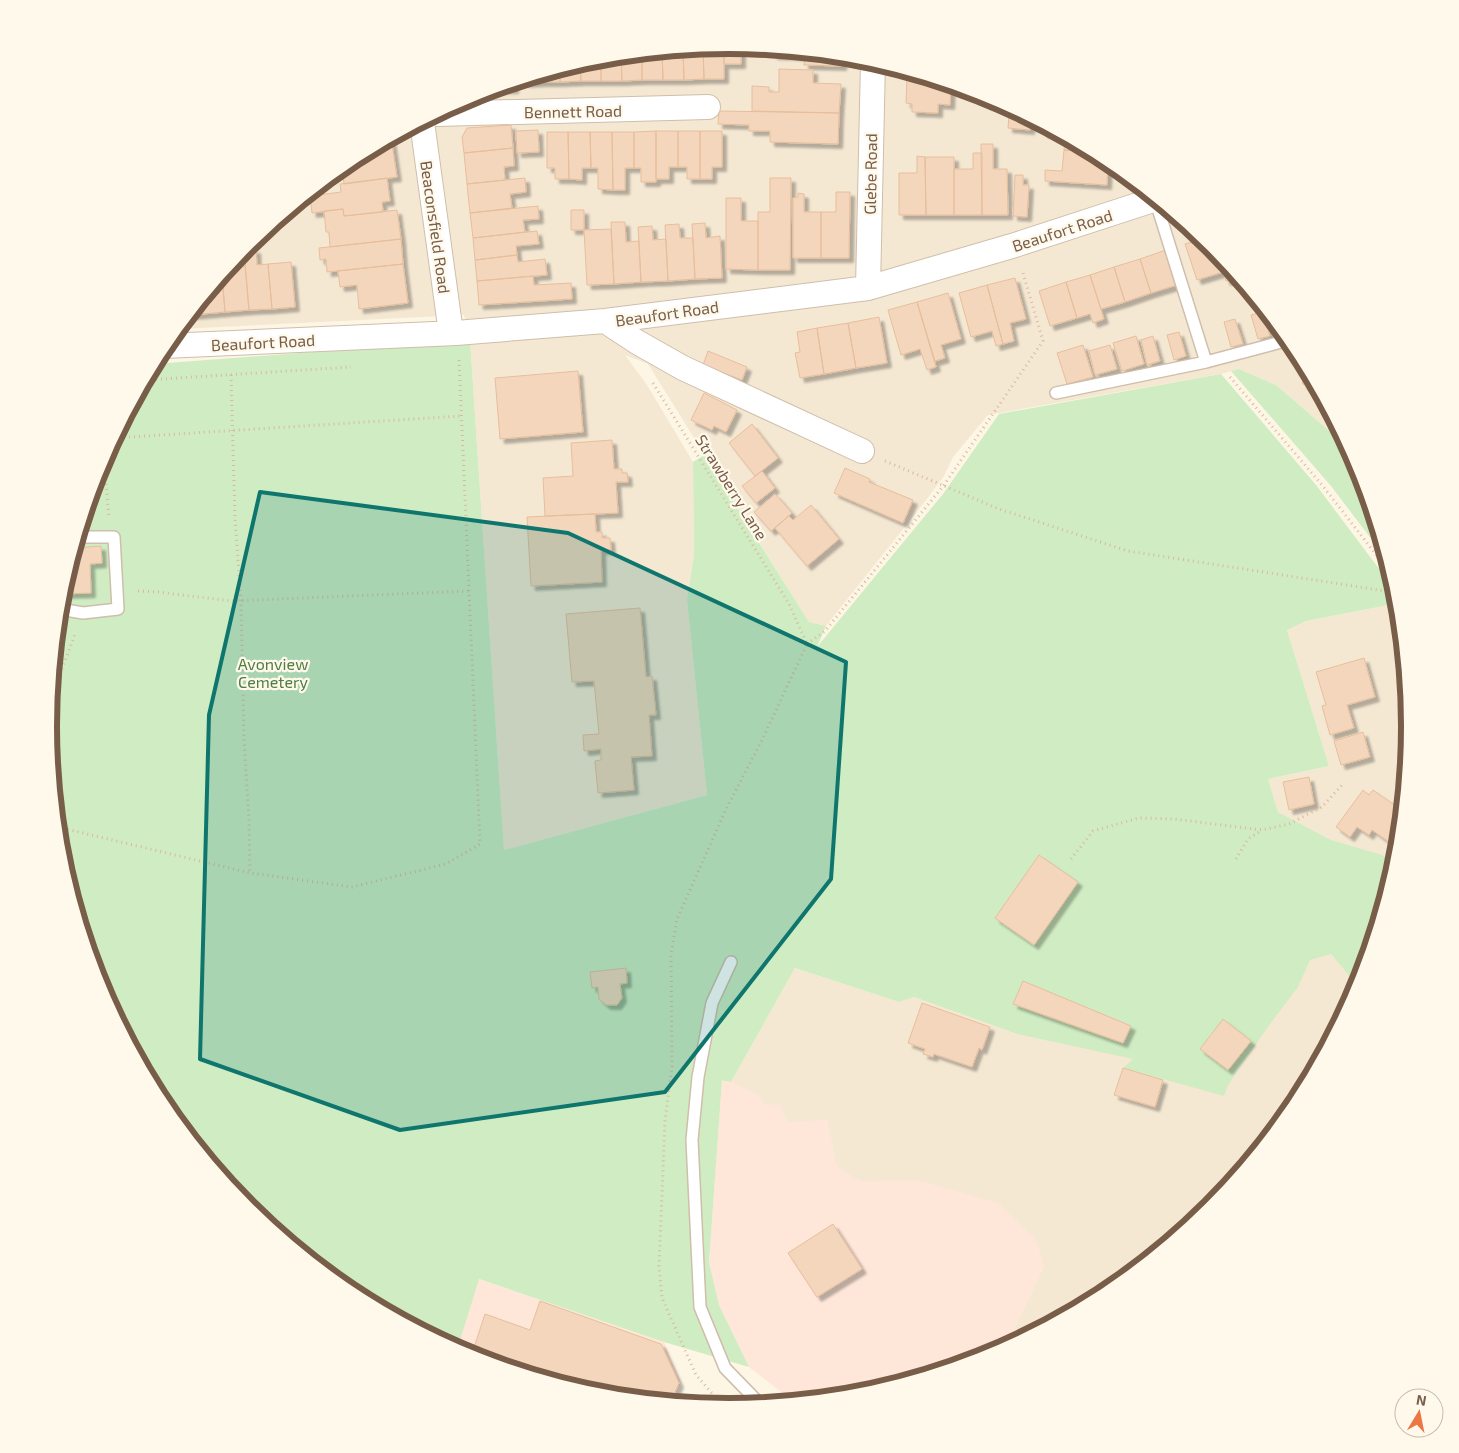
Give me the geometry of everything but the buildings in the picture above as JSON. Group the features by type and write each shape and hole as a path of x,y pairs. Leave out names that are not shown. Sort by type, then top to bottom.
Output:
{"street":[{"name":"Glebe Road","path":"868,288 873,70"},
{"name":"Bennett Road","path":"453,114 708,107"},
{"name":"Beaconsfield Road","path":"423,128 454,333"},
{"name":"Beaufort Road","path":"175,345 454,333 605,321 868,288 1015,245 1149,201"},
{"path":"605,321 683,368 862,451"}],"lane":[{"path":"1158,209 1206,362"},
{"path":"1056,393 1206,362 1281,342"},
{"path":"68,610 83,612 118,608 114,537 84,537"},
{"path":"731,962 712,1003 698,1077 692,1140 700,1307 725,1368 755,1398"}],"path":[{"path":"944,485 1043,341 1015,245"},
{"path":"66,830 250,873 352,887 446,864 480,844 462,416 459,360 454,333"},
{"path":"450,360 459,360"},
{"path":"153,380 359,367"},
{"path":"231,375 250,873"},
{"path":"1228,376 1322,485 1381,562"},
{"name":"Strawberry Lane","path":"651,381 789,604 807,644 825,631 944,485"},
{"path":"122,438 462,416"},
{"path":"862,451 1000,509 1128,551 1388,591"},
{"path":"106,475 110,520 114,537"},
{"path":"117,591 158,592 231,602 469,591"},
{"path":"59,676 83,612"},
{"path":"1071,859 1092,831 1139,818 1174,819 1262,830 1289,824 1322,807 1342,785"},
{"path":"1236,859 1248,840 1262,830"}],"highlighted area":[{"path":"260,492 568,533 846,662 831,879 665,1092 400,1130 200,1059 209,715"}],"shaded area":[{"path":"730,54 773,55 817,60 861,67 904,77 946,89 987,105 1027,123 1066,144 1103,167 1139,193 1205,251 1263,317 1289,353 1312,390 1337,437 1276,385 1239,369 1221,374 988,415 953,457 944,476 923,504 826,626 809,622 648,364 625,355 647,385 693,462 694,554 687,600 707,795 504,850 470,340 464,315 188,329 224,283 254,251 320,193 356,167 393,144 432,123 472,105 513,89 555,77 598,67 642,60 686,55"},
{"path":"1391,605 1396,639 1401,683 1401,770 1389,858 1380,898 1331,954 1353,980 1351,984 1333,1024 1289,1100 1235,1170 1205,1202 1139,1260 1103,1286 1066,1309 1010,1338 1044,1266 917,1180 860,1182 836,1166 827,1120 787,1123 731,1082 795,968 899,1002 914,997 1017,1034 1330,840 1278,812 1268,779 1329,766 1287,630 1306,621"},
{"path":"722,1079 759,1095 765,1105 780,1104 788,1122 827,1120 836,1166 860,1181 917,1180 998,1203 1036,1239 1044,1266 1010,1338 946,1364 904,1376 861,1386 787,1396 749,1367 719,1305 709,1262"},
{"path":"478,1279 664,1342 681,1382 675,1397 598,1386 513,1364 459,1342"}],"green space":[{"name":"Avonview Cemetery","path":"470,340 504,850 707,795 687,600 694,554 693,462 704,455 809,622 826,626 817,647 943,494 999,414 1221,374 1316,485 1385,576 1389,595 1391,605 1306,621 1287,630 1329,766 1268,779 1278,812 1331,840 1382,855 1389,859 1367,943 1353,980 1331,954 1310,960 1298,987 1228,1085 1224,1096 1123,1068 1133,1059 1017,1034 914,997 899,1002 795,968 731,1082 722,1080 709,1262 719,1305 749,1367 664,1342 479,1279 459,1342 432,1330 356,1286 320,1260 254,1202 196,1136 170,1100 126,1024 92,943 80,901 70,858 58,770 58,683 63,639 70,595 92,510 126,429 164,363"},
{"path":"1239,369 1276,385 1337,437 1367,510 1378,547 1331,486 1231,371"}]}
